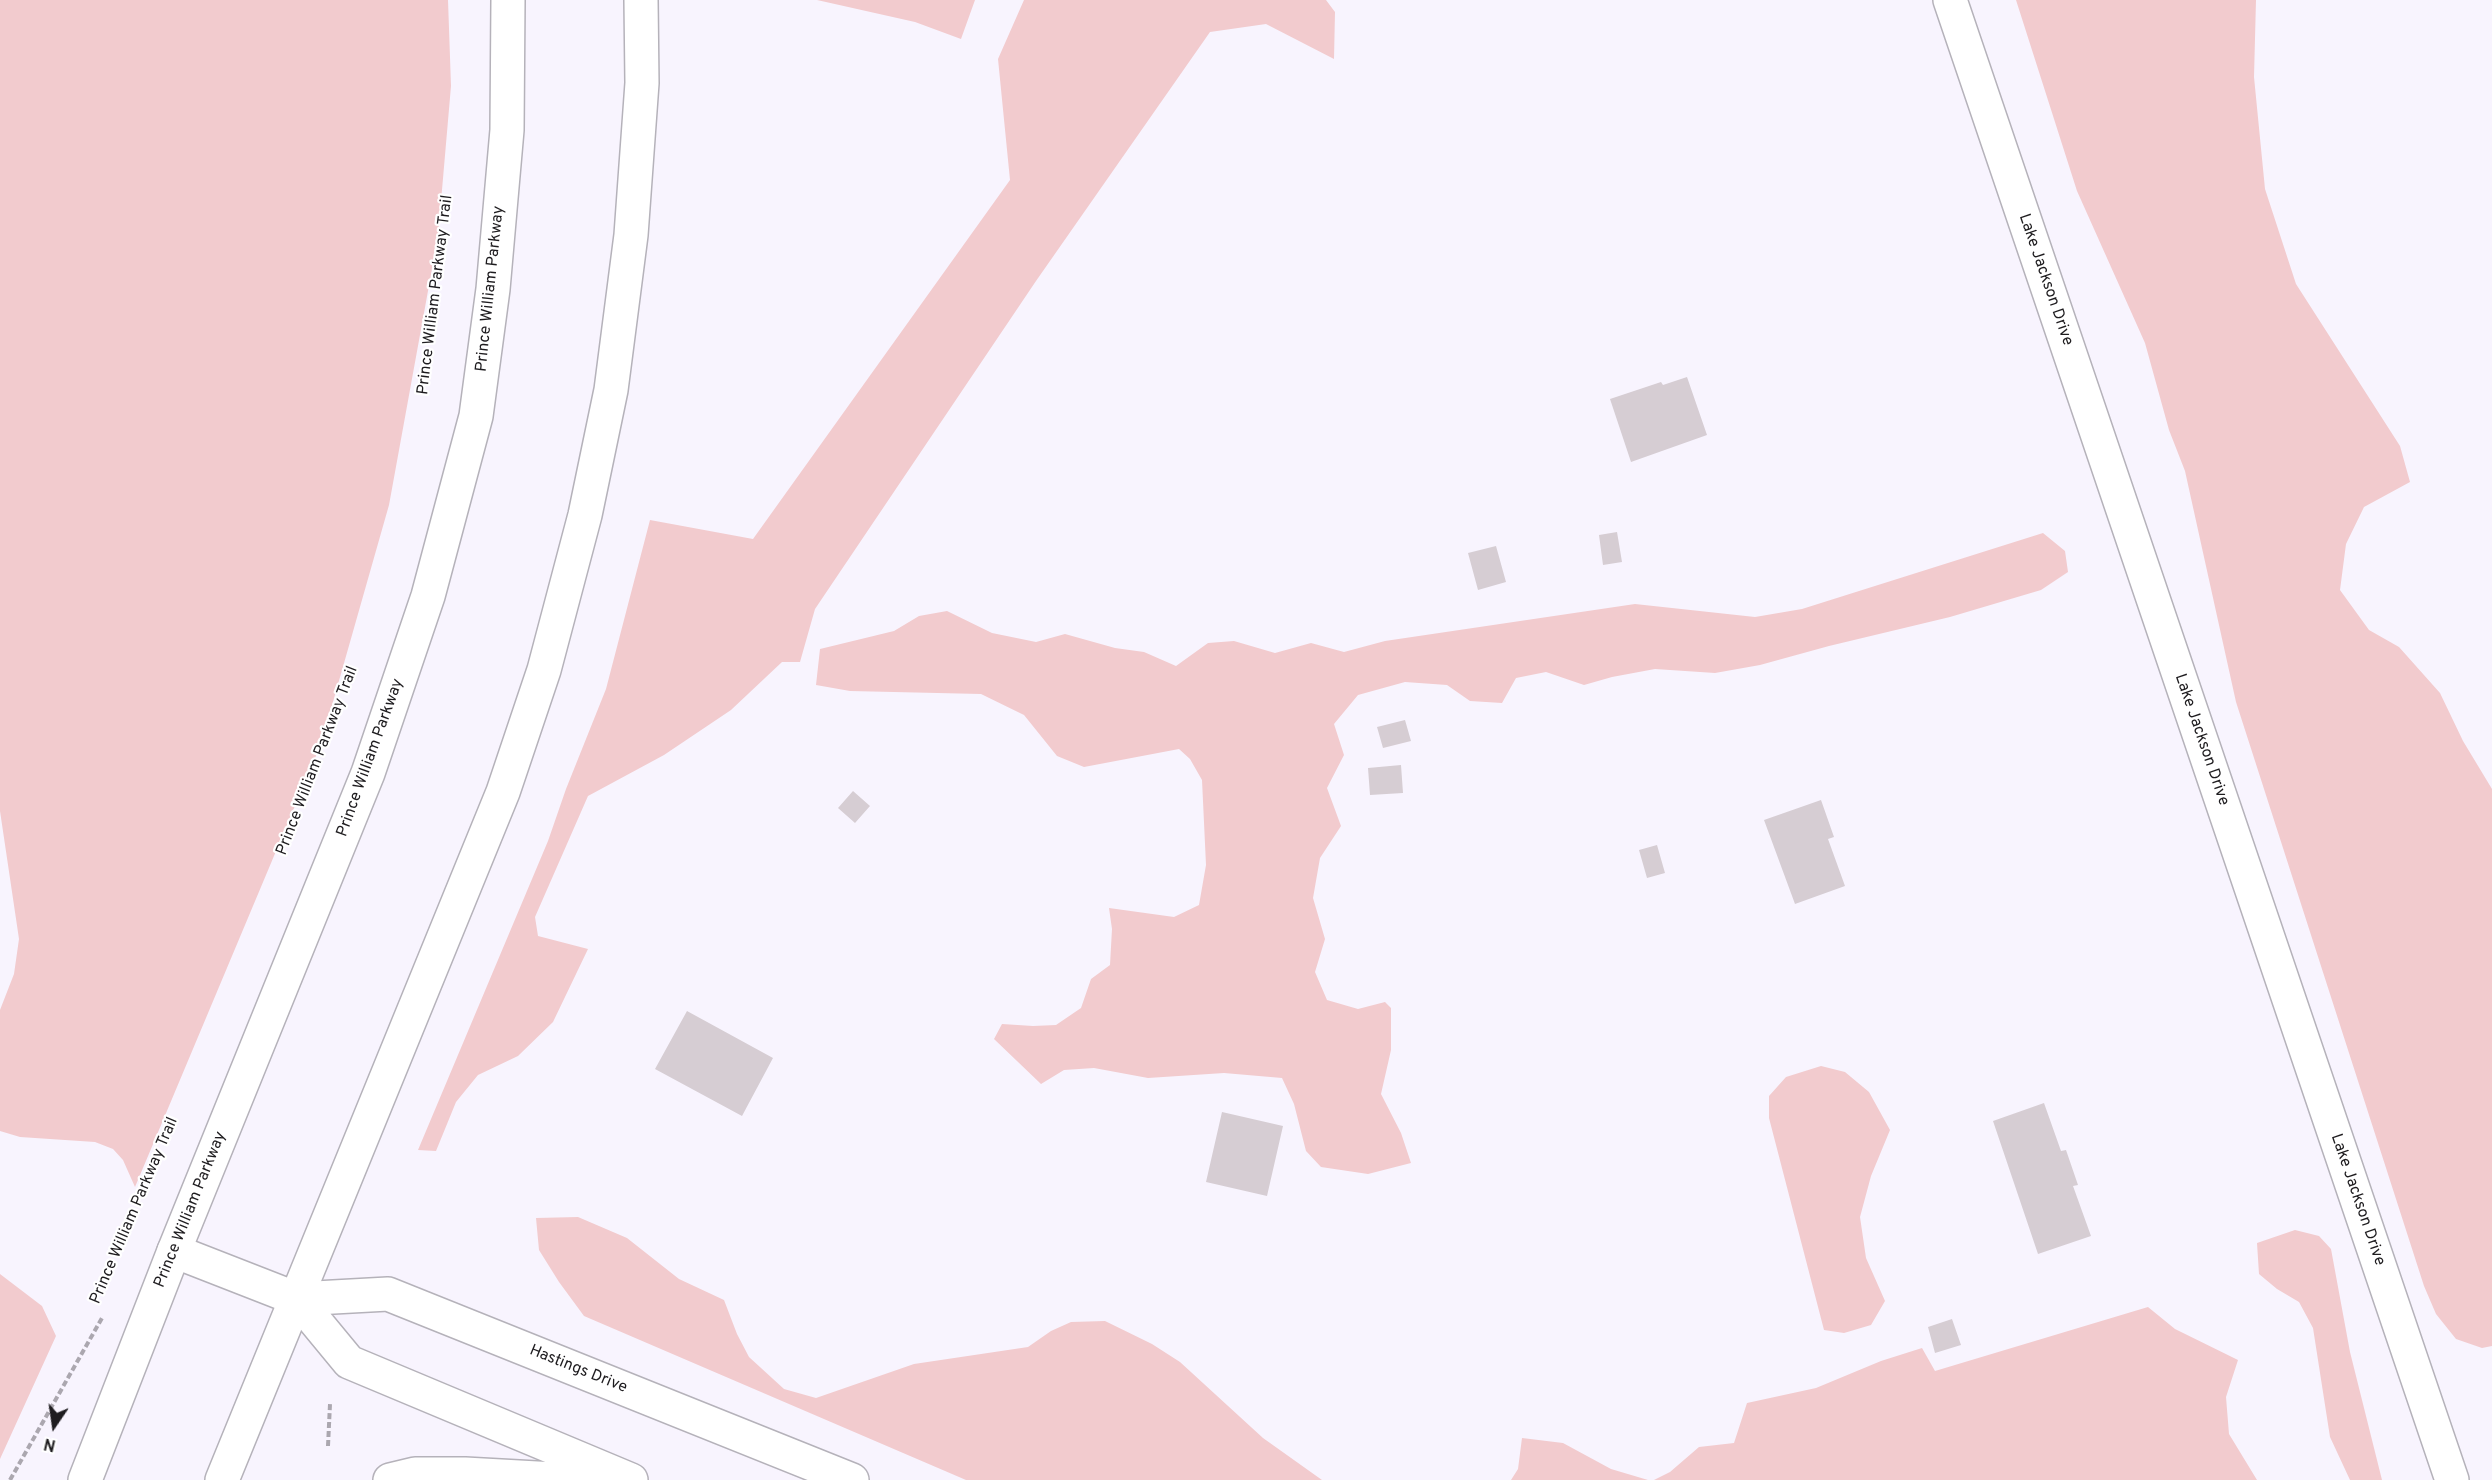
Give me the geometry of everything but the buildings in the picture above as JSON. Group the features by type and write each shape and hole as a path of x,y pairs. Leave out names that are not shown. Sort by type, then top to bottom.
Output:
{"main road":[{"name":"Prince William Parkway","path":"85,1480 174,1251 368,773 428,596 476,416 493,289 507,130 508,0"},
{"path":"222,1480 503,792 544,670 579,538 611,390 632,235 642,83 641,0"},
{"name":"Lake Jackson Drive","path":"1950,0 2452,1480"},
{"name":"Hastings Drive","path":"174,1251 297,1299 388,1294 852,1480"},
{"name":"Hastings Drive","path":"297,1299 349,1362 631,1480"},
{"path":"390,1480 415,1474 526,1476 573,1480"}],"path":[{"name":"Prince William Parkway Trail","path":"10,1480 106,1310"},
{"path":"327,1446 330,1404"}],"shaded area":[{"path":"0,0 448,0 451,86 438,236 389,505 321,744 135,1187 123,1160 113,1149 95,1142 20,1137 0,1131 0,1010 14,974 19,939 0,811"},
{"path":"817,0 975,0 961,39 915,22"},
{"path":"1024,0 1326,0 1335,12 1334,59 1266,24 1210,32 1036,281 815,609 800,662 782,662 731,710 664,755 588,796 535,917 538,936 588,949 553,1022 518,1056 478,1075 456,1102 436,1151 418,1150 548,841 606,689 650,520 753,539 1010,180 998,59"},
{"path":"2016,0 2256,0 2254,77 2265,189 2296,284 2400,446 2410,482 2364,507 2346,544 2340,590 2369,630 2399,647 2440,693 2463,741 2492,789 2492,1346 2482,1348 2456,1339 2436,1314 2424,1286 2236,702 2185,471 2169,430 2145,343 2077,191"},
{"path":"2043,533 2065,551 2068,572 2041,590 1950,617 1760,665 1715,673 1655,669 1584,685 1546,672 1516,678 1502,703 1470,701 1447,685 1405,682 1358,695 1334,724 1344,755 1327,788 1341,826 1320,858 1313,898 1325,939 1315,972 1327,1000 1358,1009 1385,1002 1391,1008 1391,1050 1381,1094 1401,1133 1411,1163 1368,1174 1321,1167 1306,1151 1294,1104 1282,1078 1224,1073 1148,1078 1094,1068 1064,1070 1041,1084 994,1039 1002,1024 1056,1025 1081,1008 1091,979 1110,965 1112,929 1109,908 1174,917 1199,905 1206,865 1202,780 1190,759 1179,749 1084,767 1057,756 1024,715 981,694 850,691 816,685 820,649 894,631 919,616 947,611 992,633 1036,642 1065,634 1115,648 1144,652 1176,666 1208,643 1234,641 1275,653 1311,643 1344,652 1385,641 1635,604 1755,617 1802,609"},
{"path":"1821,1066 1845,1072 1869,1092 1890,1130 1871,1176 1860,1217 1866,1258 1885,1301 1871,1325 1844,1333 1824,1330 1769,1118 1769,1096 1786,1077"},
{"path":"578,1217 627,1238 679,1279 724,1300 749,1357 784,1389 816,1398 914,1364 1028,1347 1051,1331 1071,1322 1105,1321 1152,1344 1180,1362 1263,1438 1322,1480 966,1480 584,1316 539,1250 536,1218"},
{"path":"2295,1230 2319,1236 2331,1249 2350,1352 2382,1480 2350,1480 2330,1437 2313,1328 2299,1302 2277,1289 2259,1274 2257,1243"},
{"path":"0,1274 42,1306 56,1336 0,1459"},
{"path":"2148,1307 2175,1329 2238,1360 2226,1397 2229,1434 2257,1480 1654,1480 1670,1472 1699,1447 1734,1443 1747,1403 1816,1388 1881,1361 1922,1348 1935,1371"},
{"path":"1522,1438 1563,1443 1611,1469 1648,1480 1511,1480 1518,1469"}]}
